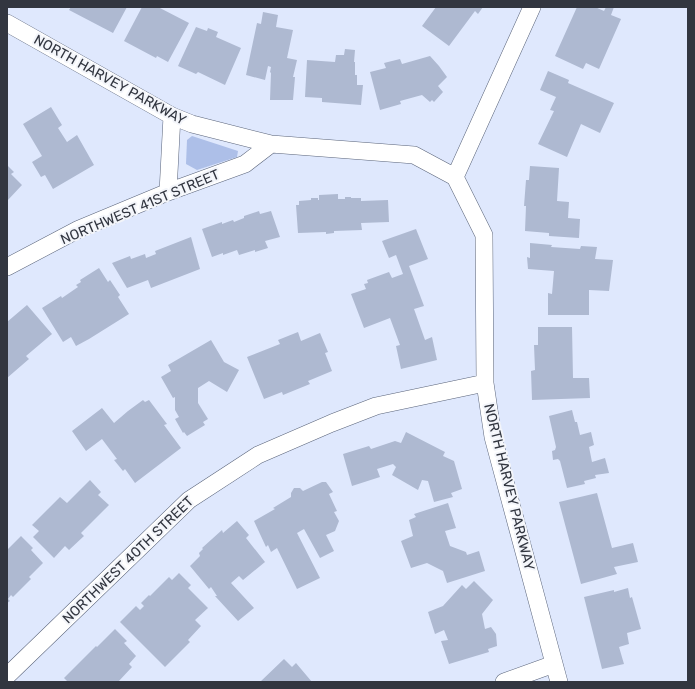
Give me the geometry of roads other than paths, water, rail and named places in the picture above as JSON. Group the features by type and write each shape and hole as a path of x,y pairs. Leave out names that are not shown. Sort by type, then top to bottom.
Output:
{"street":[{"path":"455,177 532,7"},
{"name":"NORTH HARVEY PARKWAY","path":"7,23 172,116 192,124 271,144 414,155 455,177 484,235 484,383 494,437 559,682"},
{"path":"168,192 172,116"},
{"name":"NORTHWEST 41ST STREET","path":"7,267 79,229 168,192 245,164 271,144"},
{"name":"NORTHWEST 40TH STREET","path":"7,676 189,500 258,455 376,406 484,383"},
{"path":"504,682 554,664"}]}
